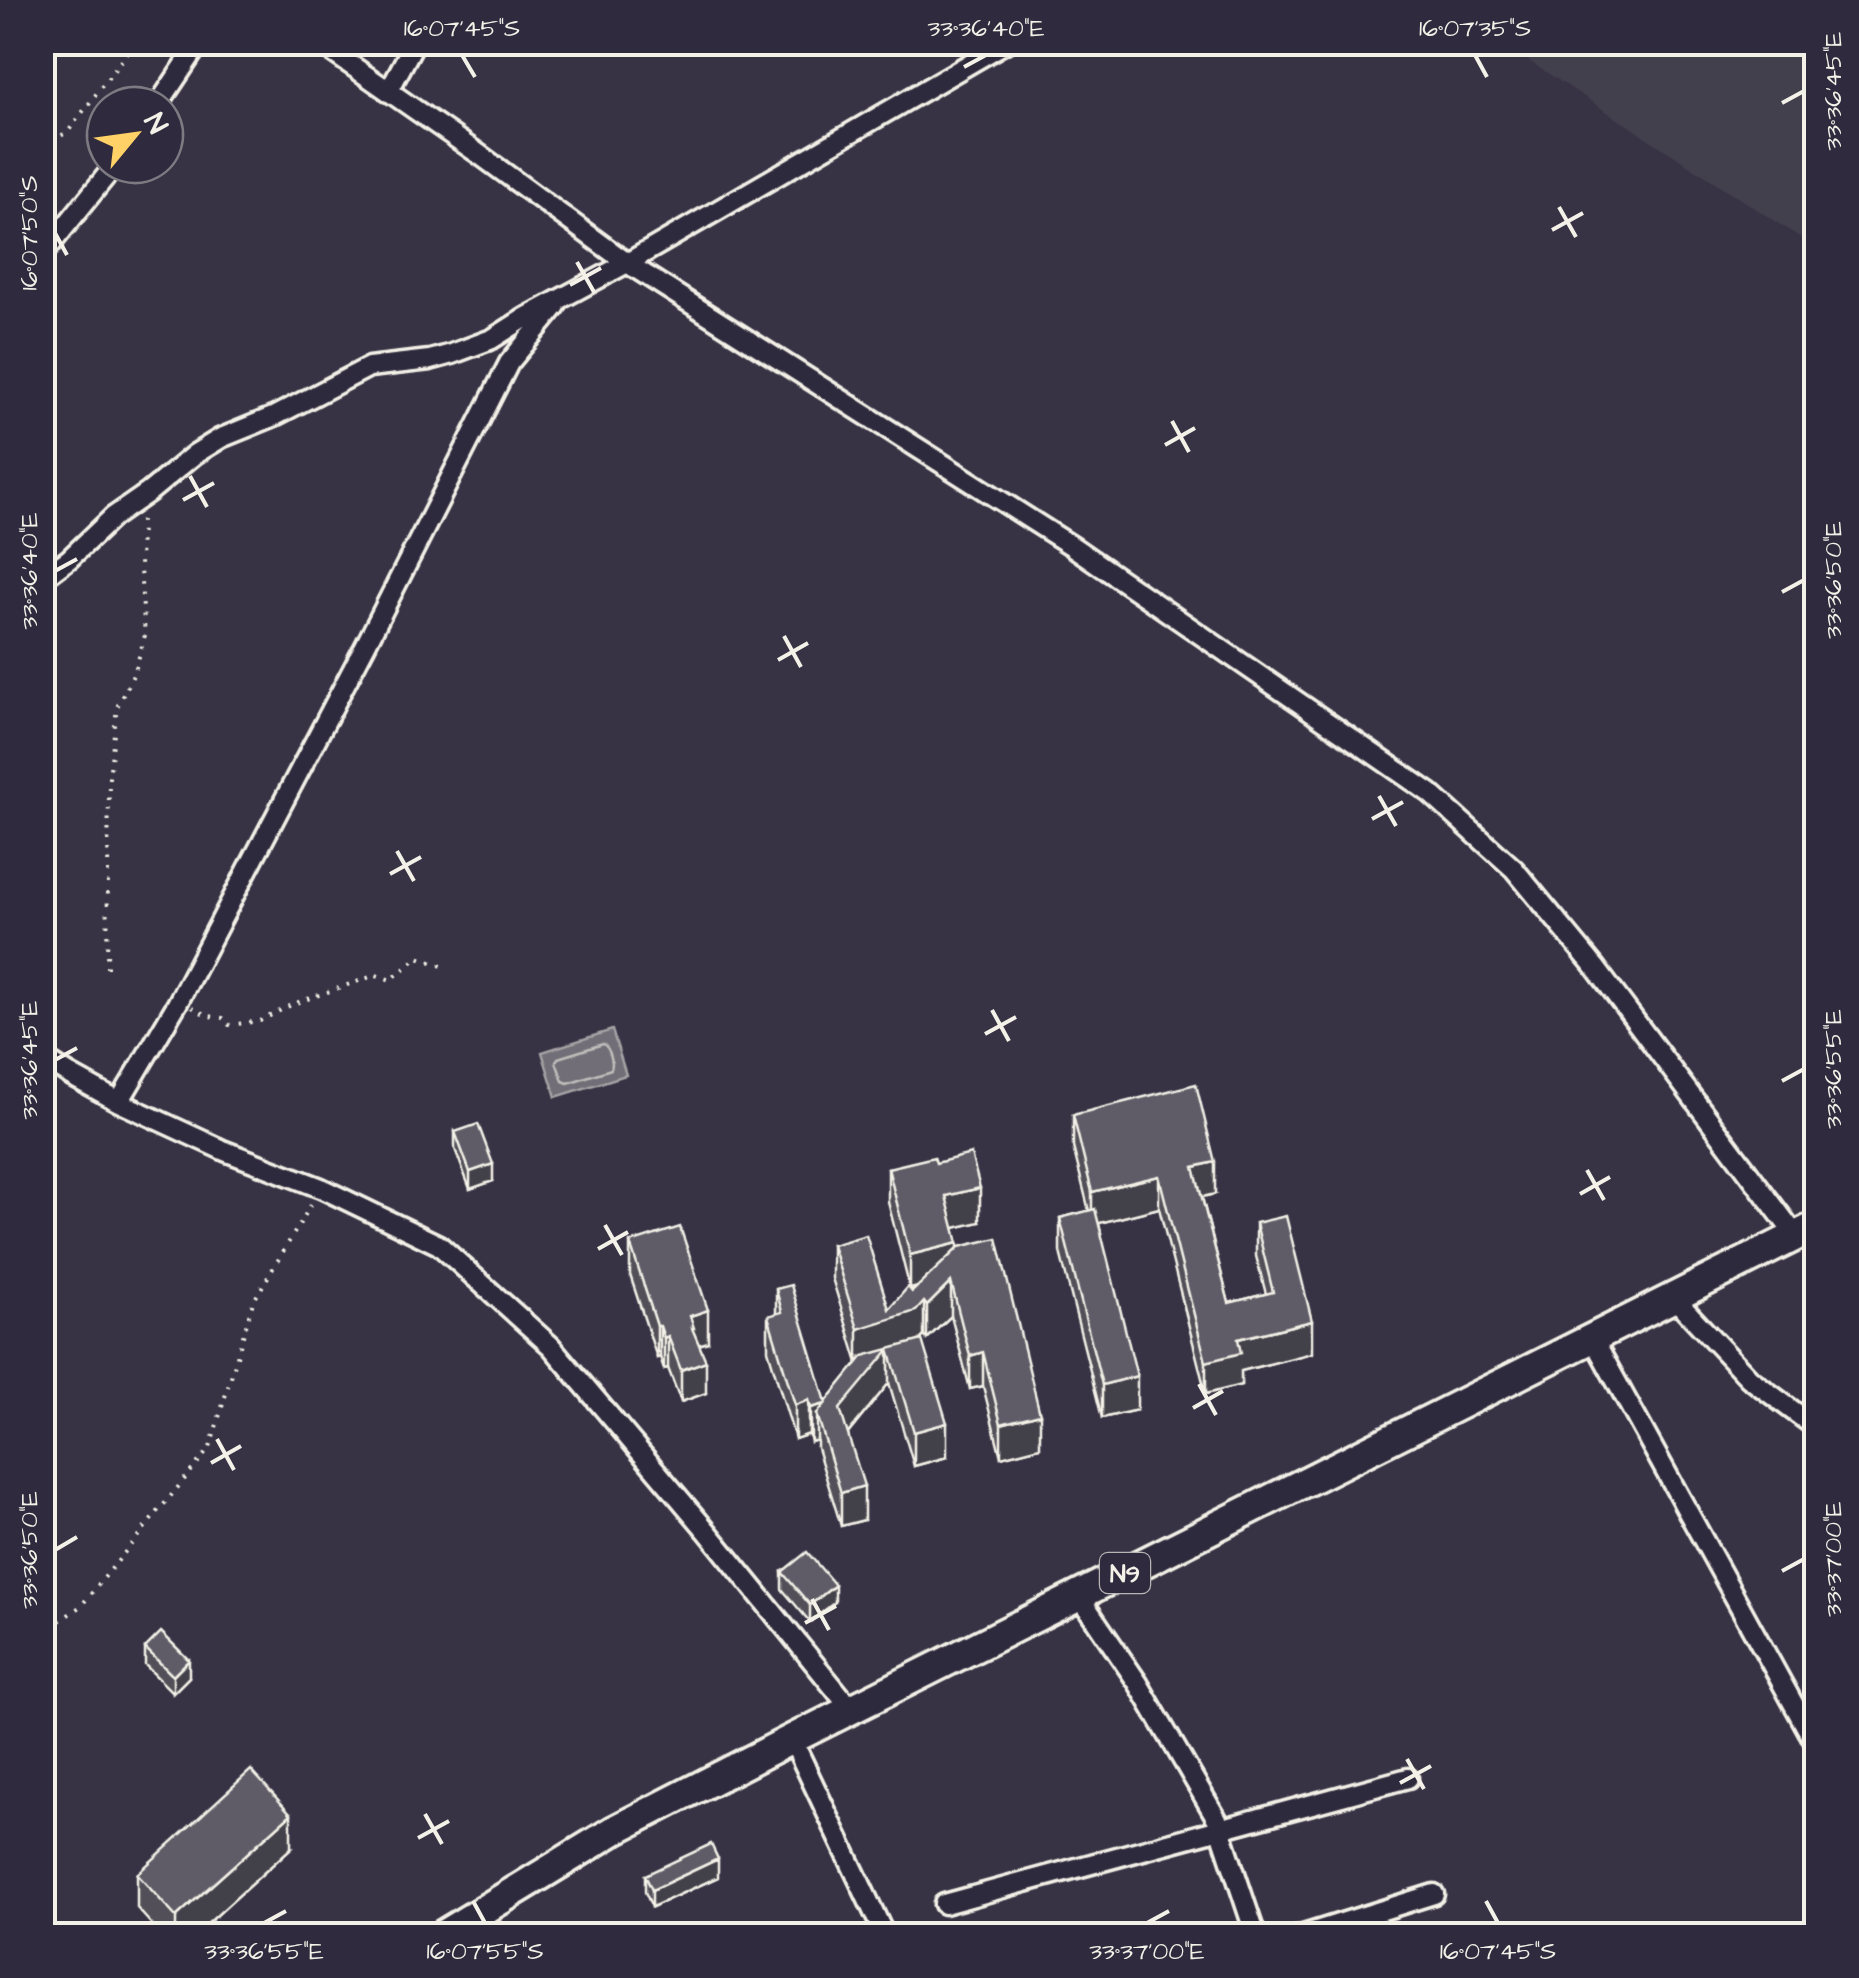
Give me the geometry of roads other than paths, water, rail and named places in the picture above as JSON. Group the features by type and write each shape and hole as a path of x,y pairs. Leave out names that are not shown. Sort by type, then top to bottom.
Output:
{"highway":[{"name":"N9","path":"441,1936 616,1830 792,1739 1806,1232"}],"street":[{"path":"171,85 200,42"},
{"path":"318,42 627,263 1072,546 1430,792 1514,869 1806,1232"},
{"path":"388,92 415,42"},
{"path":"42,579 112,518 222,438 369,368 430,360 492,339 1008,42"},
{"path":"42,256 99,185"},
{"path":"119,1102 177,1004 509,364 562,298"},
{"path":"42,1057 119,1102 225,1151 321,1188 440,1244 551,1346 852,1710"},
{"path":"1674,1298 1749,1378 1816,1425"},
{"path":"1593,1339 1816,1745"},
{"path":"1079,1596 1138,1683 1217,1819 1256,1936"},
{"path":"792,1739 885,1936"},
{"path":"944,1904 1408,1778"},
{"path":"1300,1936 1434,1894"}],"water":[{"path":"612,1030 626,1075 556,1097 542,1052"}]}
